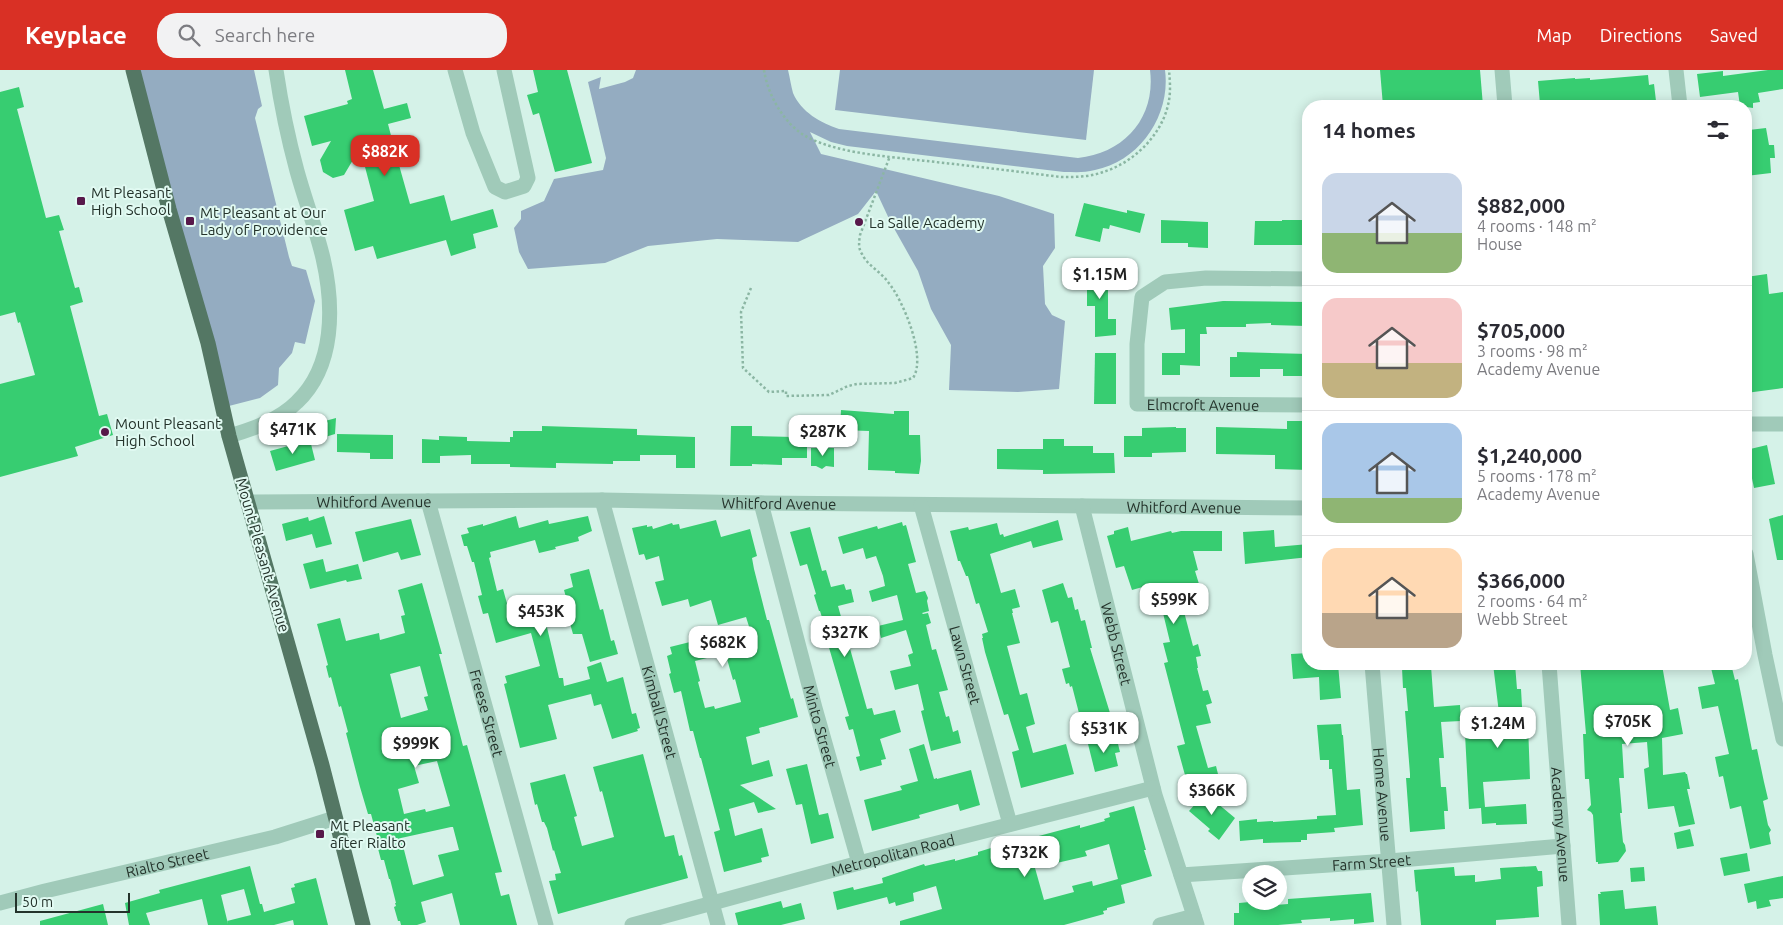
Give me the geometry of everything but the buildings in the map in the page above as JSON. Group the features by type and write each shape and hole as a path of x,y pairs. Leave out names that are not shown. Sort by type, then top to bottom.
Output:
{"main road":[{"name":"Mount Pleasant Avenue","path":"133,70 169,209 208,343 229,436 322,765 363,925"}],"street":[{"path":"229,436 253,428 278,416 297,402 313,382 325,358 329,326 329,293 323,258 297,172 281,105 276,70"},
{"path":"455,70 480,151 495,187 505,192 524,186 528,178 504,70"},
{"path":"1502,70 1504,100"},
{"path":"1676,70 1679,100"},
{"name":"Elmcroft Avenue","path":"1302,279 1206,278 1165,282 1142,297 1137,344 1137,404 1302,405"},
{"path":"1752,424 1783,424"},
{"name":"Whitford Avenue","path":"249,502 602,500 1302,508"},
{"name":"Kimball Street","path":"602,500 718,925"},
{"name":"Freese Street","path":"428,501 546,925"},
{"name":"Minto Street","path":"762,503 815,708 859,863"},
{"name":"Lawn Street","path":"921,505 1010,824"},
{"name":"Webb Street","path":"1082,506 1153,788 1196,920"},
{"path":"1752,588 1764,655 1783,739"},
{"name":"Home Avenue","path":"1373,670 1394,925"},
{"name":"Academy Avenue","path":"1549,670 1570,925"},
{"name":"Metropolitan Road","path":"632,925 859,863 1153,788"},
{"name":"Rialto Street","path":"0,903 275,837 335,818"},
{"name":"Farm Street","path":"1181,875 1389,861 1563,846"},
{"path":"1160,925 1196,920"}],"path":[{"path":"764,70 771,94 779,108 793,125 808,137 833,147 890,156 1061,176 1081,176 1103,172 1126,162 1148,144 1161,124 1168,105 1169,70"},
{"path":"751,288 742,312 743,368 769,392 786,391 786,396 829,395 857,384 895,383 913,378 916,373 916,354 914,340 904,307 887,280 864,258 859,248 860,235 890,156"}],"shaded area":[{"path":"134,70 254,70 262,106 258,109 255,118 289,257 292,266 306,270 315,301 305,344 295,342 292,353 279,368 278,385 260,398 225,407"},
{"path":"636,70 788,70 793,93 801,106 825,124 839,129 1078,158 1095,155 1110,149 1134,130 1148,103 1151,87 1150,70 1165,70 1166,87 1157,119 1149,134 1139,146 1126,157 1111,165 1087,172 1064,172 847,146 831,142 810,132 821,154 999,196 1054,214 1055,248 1043,266 1045,304 1052,315 1065,321 1059,389 1018,392 949,390 951,345 931,309 918,271 891,223 876,191 858,214 798,242 717,239 648,246 605,263 528,269 519,252 514,228 521,219 521,211 544,201 554,179 603,170 606,158 588,82 601,77 599,89 633,78"},
{"path":"840,70 1094,70 1086,140 835,110"}],"place":[{"name":"Mt Pleasant High School","path":"81,201"},
{"name":"Mt Pleasant at Our Lady of Providence","path":"190,221"},
{"name":"La Salle Academy","path":"859,222"},
{"name":"Mount Pleasant High School","path":"105,432"},
{"name":"Mt Pleasant after Rialto","path":"320,834"}]}
